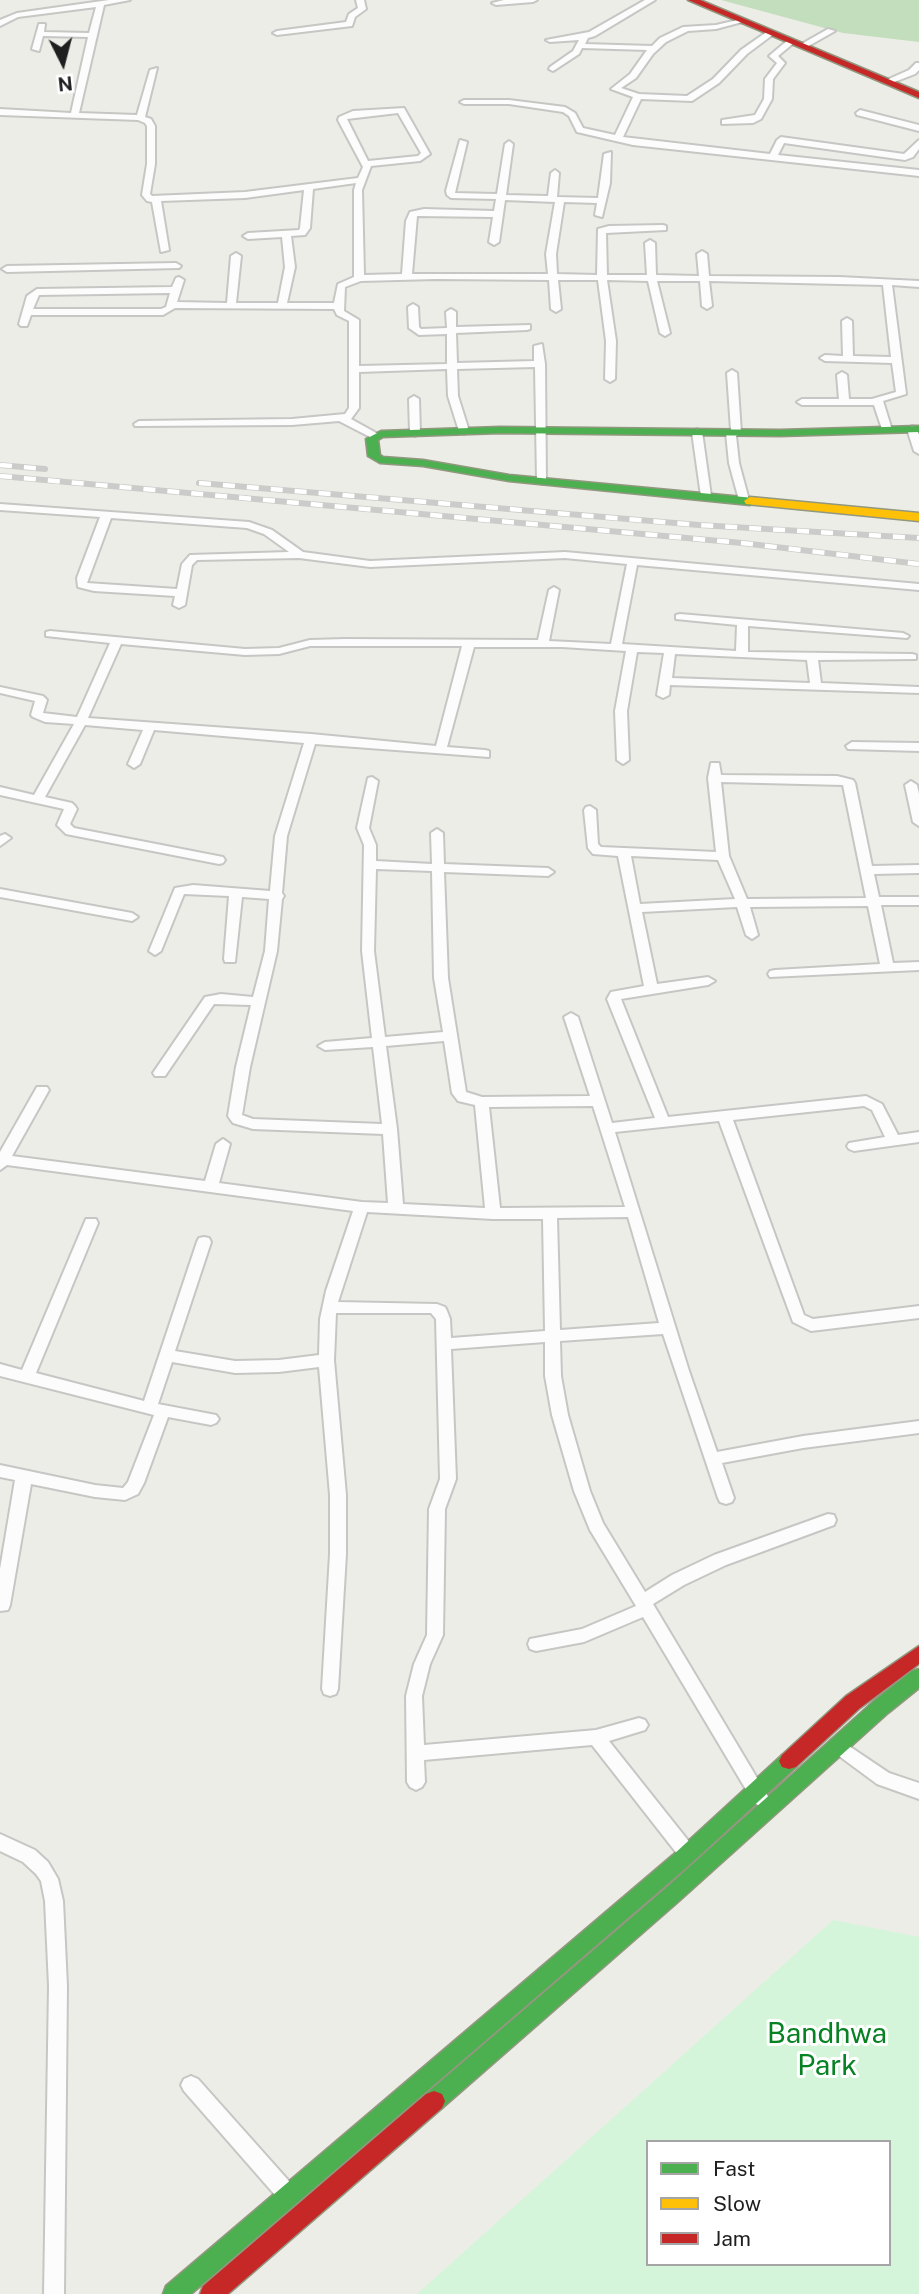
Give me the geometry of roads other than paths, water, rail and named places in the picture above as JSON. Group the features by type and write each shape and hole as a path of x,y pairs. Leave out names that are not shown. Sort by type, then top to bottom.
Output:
{"street":[{"path":"0,24 10,16 126,0"},
{"path":"277,33 349,24 352,16 362,9 360,0"},
{"path":"496,3 533,0"},
{"path":"553,69 582,41 651,0"},
{"path":"692,0 919,95"},
{"path":"74,116 100,4"},
{"path":"36,49 46,11"},
{"path":"742,21 716,27 686,29 653,48 633,76 615,89 638,96 679,99 693,97 721,77 744,52 771,33"},
{"path":"726,122 753,120 758,117 768,99 769,79 781,63 773,56 831,31"},
{"path":"40,34 93,35"},
{"path":"550,40 653,48"},
{"path":"886,82 912,72 919,65"},
{"path":"139,118 142,116 154,70"},
{"path":"618,139 638,96"},
{"path":"464,102 509,102 565,110 580,130 618,139 919,173"},
{"path":"359,278 356,225 358,190 367,170 343,123 343,117 401,110 426,154 420,158 365,164"},
{"path":"0,112 139,118 148,121 151,126 151,164 146,195 156,201 245,195 361,180"},
{"path":"860,113 919,128"},
{"path":"772,158 781,140 905,157 910,155 919,143"},
{"path":"463,142 449,193 456,197 602,201"},
{"path":"494,242 509,144"},
{"path":"599,215 608,155"},
{"path":"555,173 551,278 556,309"},
{"path":"248,236 286,235 304,231 309,185"},
{"path":"156,201 164,250"},
{"path":"407,276 410,221 413,214 499,214"},
{"path":"610,379 611,341 602,279 601,232 609,229 663,228"},
{"path":"282,306 290,267 286,235"},
{"path":"650,243 652,279 665,333"},
{"path":"702,254 707,306"},
{"path":"231,305 236,256"},
{"path":"7,268 176,266"},
{"path":"80,267 82,312"},
{"path":"139,424 292,422 343,419 351,415 354,408 355,320 340,313 338,306 341,286 359,278 407,276 919,284"},
{"path":"887,283 898,360 900,396 879,397 878,402 887,430"},
{"path":"24,324 27,312 32,296 37,292 177,285 167,311 27,312"},
{"path":"171,305 338,306"},
{"path":"413,307 415,330 527,327"},
{"path":"452,312 453,396 464,431"},
{"path":"847,321 848,358"},
{"path":"539,346 542,481"},
{"path":"825,358 898,360"},
{"path":"353,369 540,363"},
{"path":"732,373 734,463 744,500"},
{"path":"842,375 844,402"},
{"path":"414,399 415,433"},
{"path":"802,402 878,402"},
{"path":"343,419 374,436 541,430 733,433 916,429 919,451"},
{"path":"697,432 706,496"},
{"path":"374,436 372,442 377,459 423,463 486,475 542,481 919,517"},
{"path":"0,507 249,525 268,532 300,555"},
{"path":"107,514 82,578 82,585 180,599 187,564 194,557 300,555 389,564 537,555 633,560 919,587"},
{"path":"616,647 633,560"},
{"path":"543,644 554,590"},
{"path":"680,617 903,636"},
{"path":"742,655 743,622"},
{"path":"50,634 256,652 279,651 327,642 469,643 616,647 742,655 912,657"},
{"path":"38,799 81,721 117,640"},
{"path":"441,749 469,643"},
{"path":"623,760 621,711 632,649"},
{"path":"663,695 670,652"},
{"path":"812,657 816,687"},
{"path":"665,681 919,690"},
{"path":"2,695 40,698 37,712 39,718 485,754"},
{"path":"134,764 150,726"},
{"path":"311,738 281,836 278,896 271,951 235,1116 238,1120 276,1125 390,1129"},
{"path":"852,746 919,747"},
{"path":"752,935 723,856 715,772 837,780 849,783 887,967"},
{"path":"372,781 363,828 370,845 368,951 390,1129 396,1210"},
{"path":"911,785 919,822"},
{"path":"0,791 71,809 63,825 71,831 219,860"},
{"path":"590,810 594,849 602,853 723,856"},
{"path":"437,833 441,978 460,1093 469,1101 482,1102 597,1101"},
{"path":"624,853 651,989"},
{"path":"370,864 548,872"},
{"path":"866,870 919,869"},
{"path":"155,951 179,891 193,889 278,896"},
{"path":"0,893 132,917"},
{"path":"230,959 236,893"},
{"path":"635,908 742,903 919,901"},
{"path":"775,974 919,966"},
{"path":"663,1122 614,999 615,995 708,981"},
{"path":"160,1073 210,1000 221,998 260,1002"},
{"path":"570,1017 634,1212 668,1328 726,1498"},
{"path":"325,1046 450,1036"},
{"path":"42,1090 1,1162 211,1186 362,1208 493,1214 634,1212"},
{"path":"606,1128 866,1101 877,1107 893,1140"},
{"path":"482,1102 493,1214"},
{"path":"724,1115 798,1318 811,1325 919,1312"},
{"path":"853,1146 919,1136"},
{"path":"211,1186 223,1144"},
{"path":"330,1689 337,1578 338,1494 326,1360 330,1307 362,1208"},
{"path":"550,1214 553,1376 560,1415 582,1491 596,1525 755,1792 768,1809"},
{"path":"26,1378 91,1223"},
{"path":"0,1471 95,1492 125,1494 132,1490 156,1409 166,1355 204,1242"},
{"path":"330,1307 432,1308 440,1311 443,1319 448,1479 438,1509 435,1634 422,1664 414,1696 416,1782"},
{"path":"444,1344 668,1328"},
{"path":"166,1355 235,1367 279,1366 326,1360"},
{"path":"0,1370 156,1409 211,1419"},
{"path":"712,1458 919,1427"},
{"path":"2,1605 24,1476"},
{"path":"536,1644 584,1635 645,1605 701,1568 828,1520"},
{"path":"174,2294 688,1853 853,1702 919,1654"},
{"path":"211,2294 672,1895 837,1745 919,1678"},
{"path":"415,1753 596,1737 639,1725"},
{"path":"596,1737 688,1853"},
{"path":"837,1745 883,1779 919,1791"},
{"path":"0,1842 29,1856 42,1868 50,1879 54,1901 58,1986 54,2294"},
{"path":"191,2085 289,2196"}],"railway":[{"path":"0,465 45,469"},
{"path":"0,476 742,543 919,564"},
{"path":"199,483 699,525 919,538"}],"park label":[{"name":"Bandhwa Park","path":"827,2050"}]}
